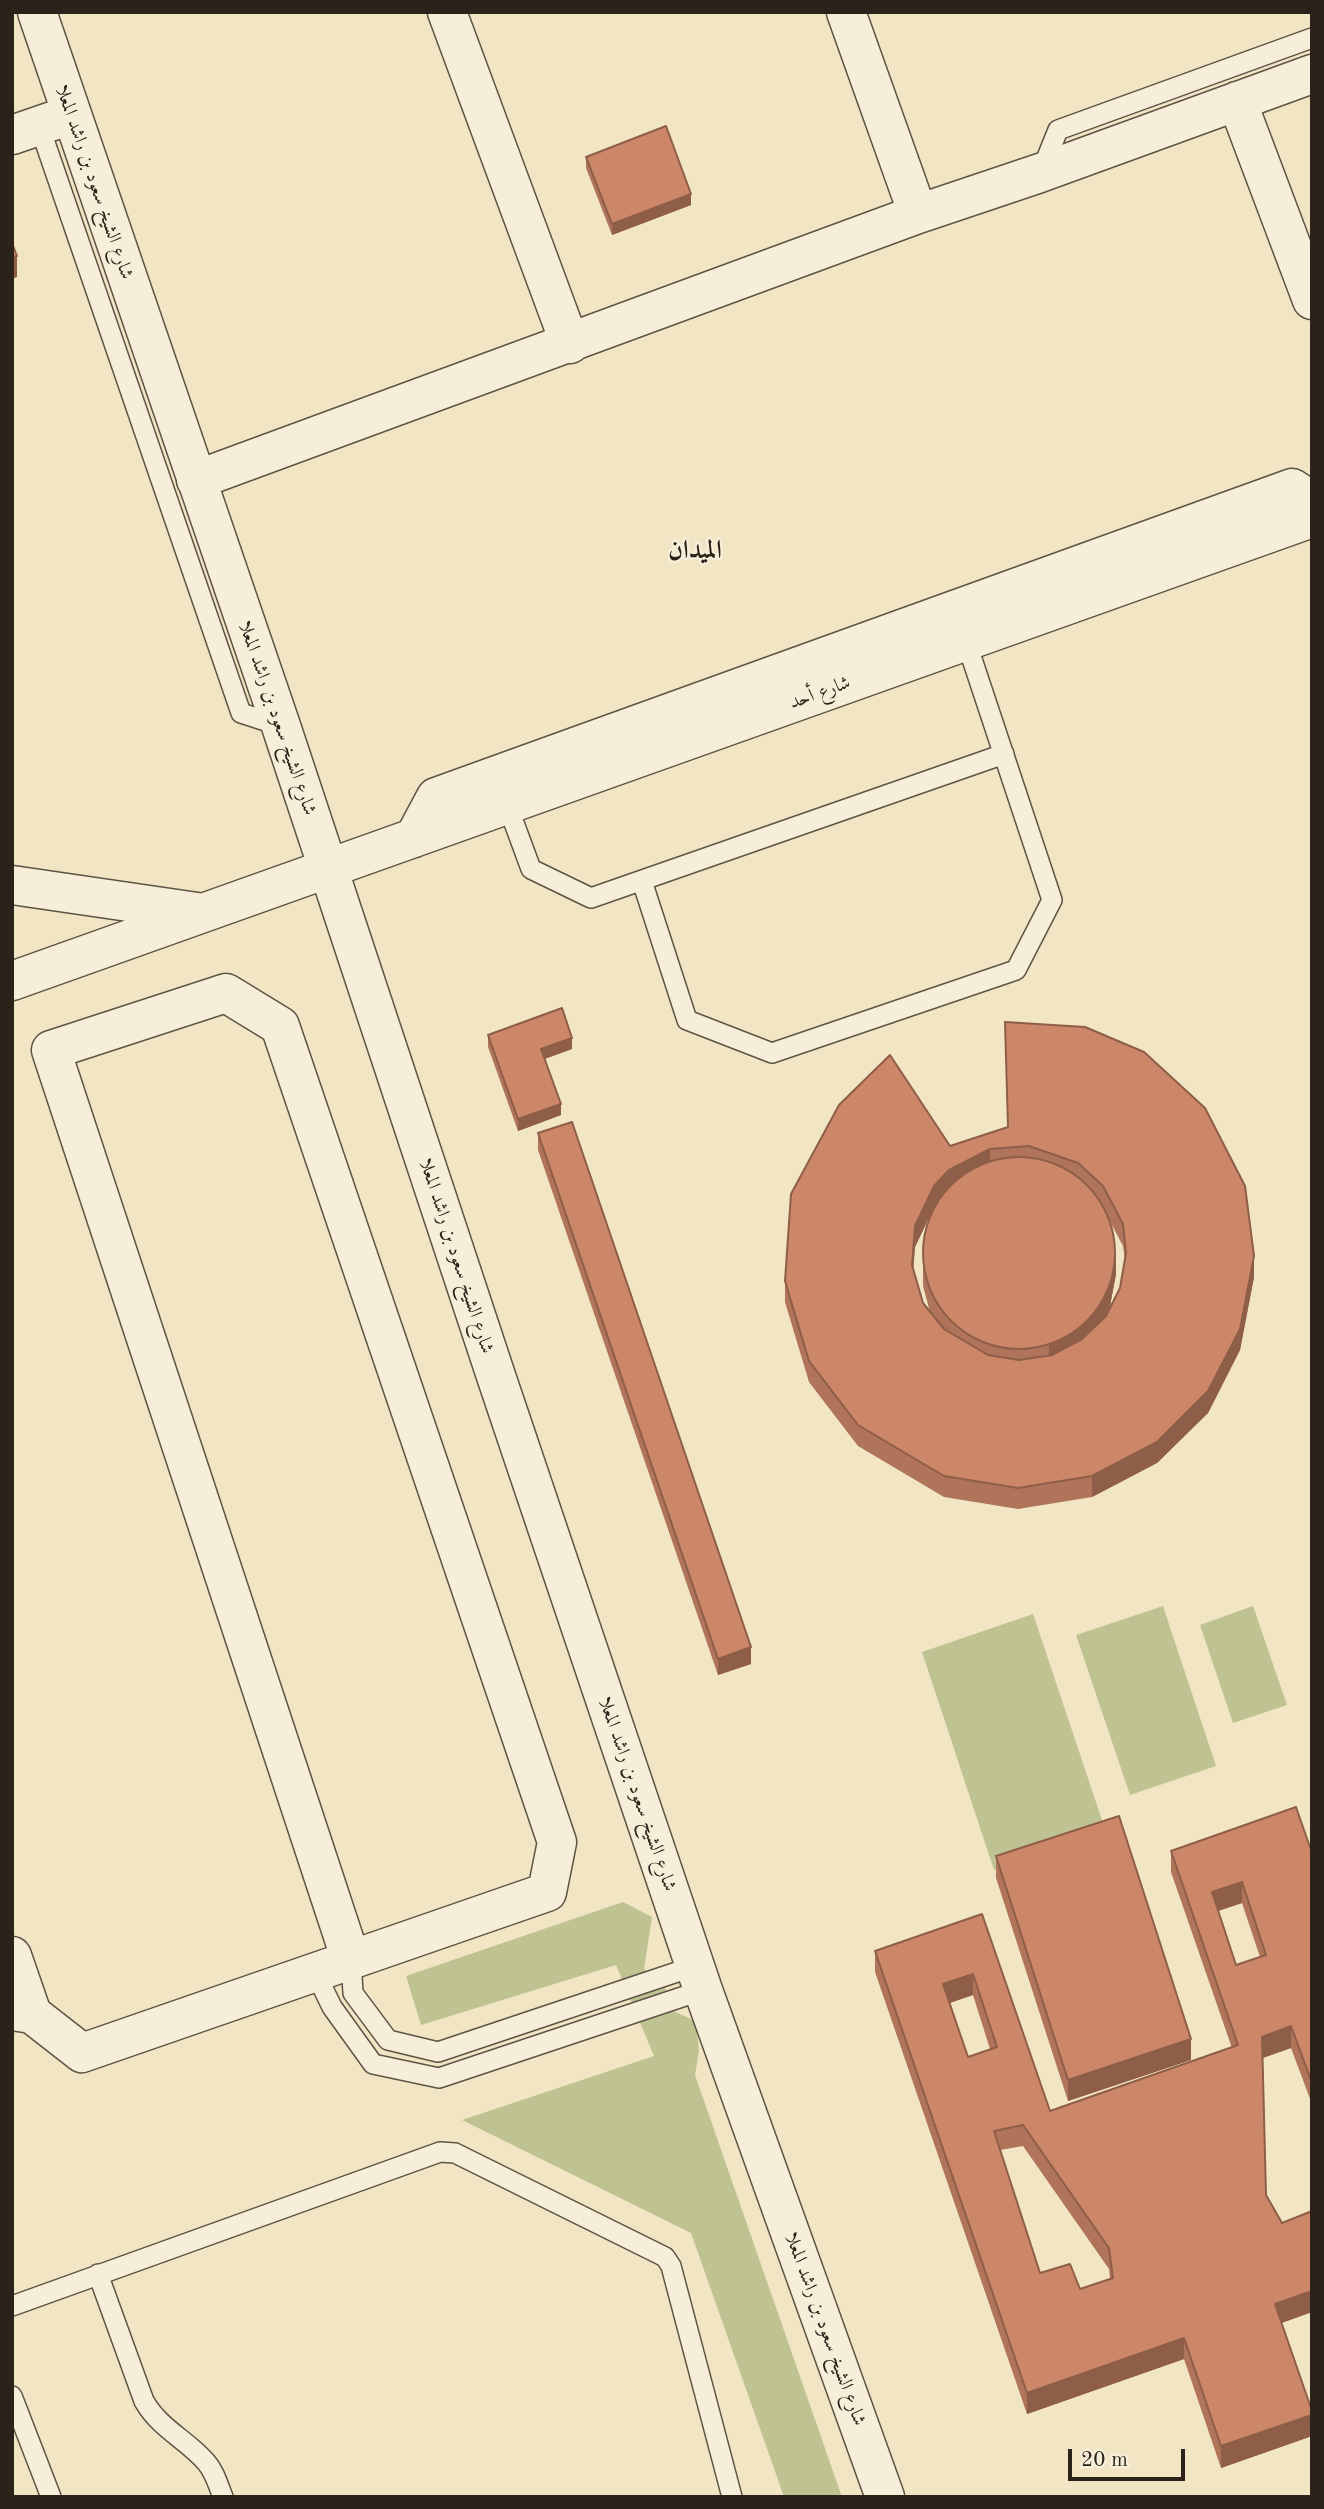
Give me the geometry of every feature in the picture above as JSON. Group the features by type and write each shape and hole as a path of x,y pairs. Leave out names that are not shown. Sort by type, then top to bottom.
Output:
{"street":[{"name":"شارع الشيخ سعود بن راشد المعلا","path":"37,12 41,125 196,480 281,726 699,1978 885,2497"},
{"path":"447,12 570,344"},
{"path":"846,12 918,215"},
{"path":"196,480 918,215 1312,74"},
{"path":"1237,101 1312,300"},
{"path":"414,838 436,797 1292,488 1312,501"},
{"name":"شارع أحد","path":"12,981 1312,517"},
{"path":"12,885 204,913"},
{"path":"12,1956 22,2013 82,2053 315,1972 351,1960 547,1892 557,1842 280,1026 226,993 51,1050 351,1960"}],"lane":[{"path":"1040,173 1058,130 1312,38"},
{"path":"41,125 241,713 281,726"},
{"path":"642,881 687,1020 772,1053 1016,970 1052,900 966,641"},
{"path":"507,804 531,869 591,898 1004,754"},
{"path":"351,1960 354,1993 388,2040 438,2052 699,1978"},
{"path":"315,1972 332,2007 373,2064 439,2078 699,1978"},
{"path":"12,2306 440,2152 455,2153 665,2257 671,2266 732,2497"},
{"path":"98,2274 144,2401 153,2418 205,2461 223,2497"},
{"path":"12,2396 51,2497"}],"green space":[{"path":"1163,1606 1216,1766 1130,1795 1076,1635"},
{"path":"1253,1606 1287,1705 1233,1723 1200,1625"},
{"path":"1033,1614 1106,1832 994,1870 922,1652"},
{"path":"623,1902 652,1917 644,1969 665,1988 675,2012 696,2021 699,2051 695,2075 842,2497 784,2497 691,2233 462,2120 654,2056 616,1965 421,2025 406,1976"}],"building":[{"path":"666,126 691,194 612,224 586,157"},
{"path":"12,243 17,256 12,258"},
{"path":"562,1008 572,1038 541,1049 561,1104 518,1119 488,1035"},
{"path":"1005,1022 1085,1027 1144,1052 1205,1108 1245,1186 1254,1256 1240,1329 1208,1391 1157,1442 1092,1476 1018,1488 944,1476 858,1425 809,1361 785,1281 791,1194 839,1105 890,1055 950,1146 1008,1127","holes":["1029,1146 1078,1163 1103,1186 1123,1224 1126,1253 1120,1288 1106,1316 1082,1339 1052,1355 1019,1360 988,1355 944,1329 923,1303 912,1265 915,1226 934,1186 949,1170 990,1149"]},
{"path":"572,1122 751,1647 718,1659 538,1133"},
{"path":"1019,1157 1056,1164 1087,1185 1108,1216 1115,1253 1108,1290 1087,1321 1056,1342 1019,1349 982,1342 951,1321 930,1290 923,1253 930,1216 951,1185 982,1164"},
{"path":"1296,1807 1312,1853 1312,2083 1291,2026 1262,2037 1266,2195 1282,2223 1312,2211 1312,2291 1275,2304 1312,2415 1221,2446 1184,2338 1027,2393 875,1951 982,1914 1050,2111 1238,2045 1171,1851","holes":["1242,1882 1266,1955 1236,1965 1212,1892","973,1974 997,2047 968,2057 943,1984","1023,2125 1109,2248 1113,2278 1080,2289 1070,2264 1040,2273 994,2131"]},
{"path":"1119,1816 1191,2039 1068,2080 996,1856"}],"district":[{"name":"الميدان","path":"695,551"}]}
